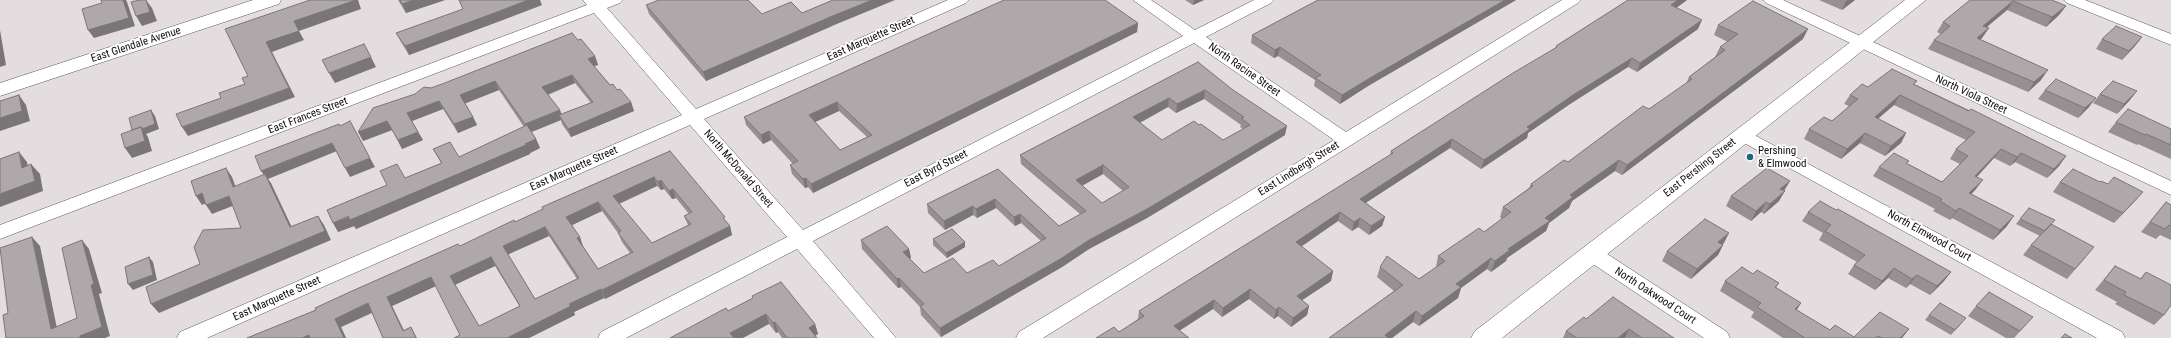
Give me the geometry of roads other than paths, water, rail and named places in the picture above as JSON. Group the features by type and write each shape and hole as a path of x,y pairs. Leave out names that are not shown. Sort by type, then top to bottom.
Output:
{"street":[{"name":"East Glendale Avenue","path":"0,90 272,0"},
{"name":"East Frances Street","path":"0,232 594,3 615,0"},
{"name":"East Marquette Street","path":"187,338 960,0"},
{"name":"North Racine Street","path":"1141,0 1346,140"},
{"name":"East Byrd Street","path":"608,338 1266,0"},
{"name":"East Lindbergh Street","path":"1026,338 1573,0"},
{"name":"North Viola Street","path":"1771,0 2171,189"},
{"name":"East Pershing Street","path":"1484,338 1917,0"},
{"path":"2072,0 2171,40"},
{"name":"North McDonald Street","path":"594,3 886,338"},
{"name":"North Elmwood Court","path":"1743,135 2115,338"},
{"name":"North Oakwood Court","path":"1591,253 1720,338"}],"place":[{"name":"Pershing & Elmwood","path":"1750,157"}]}
